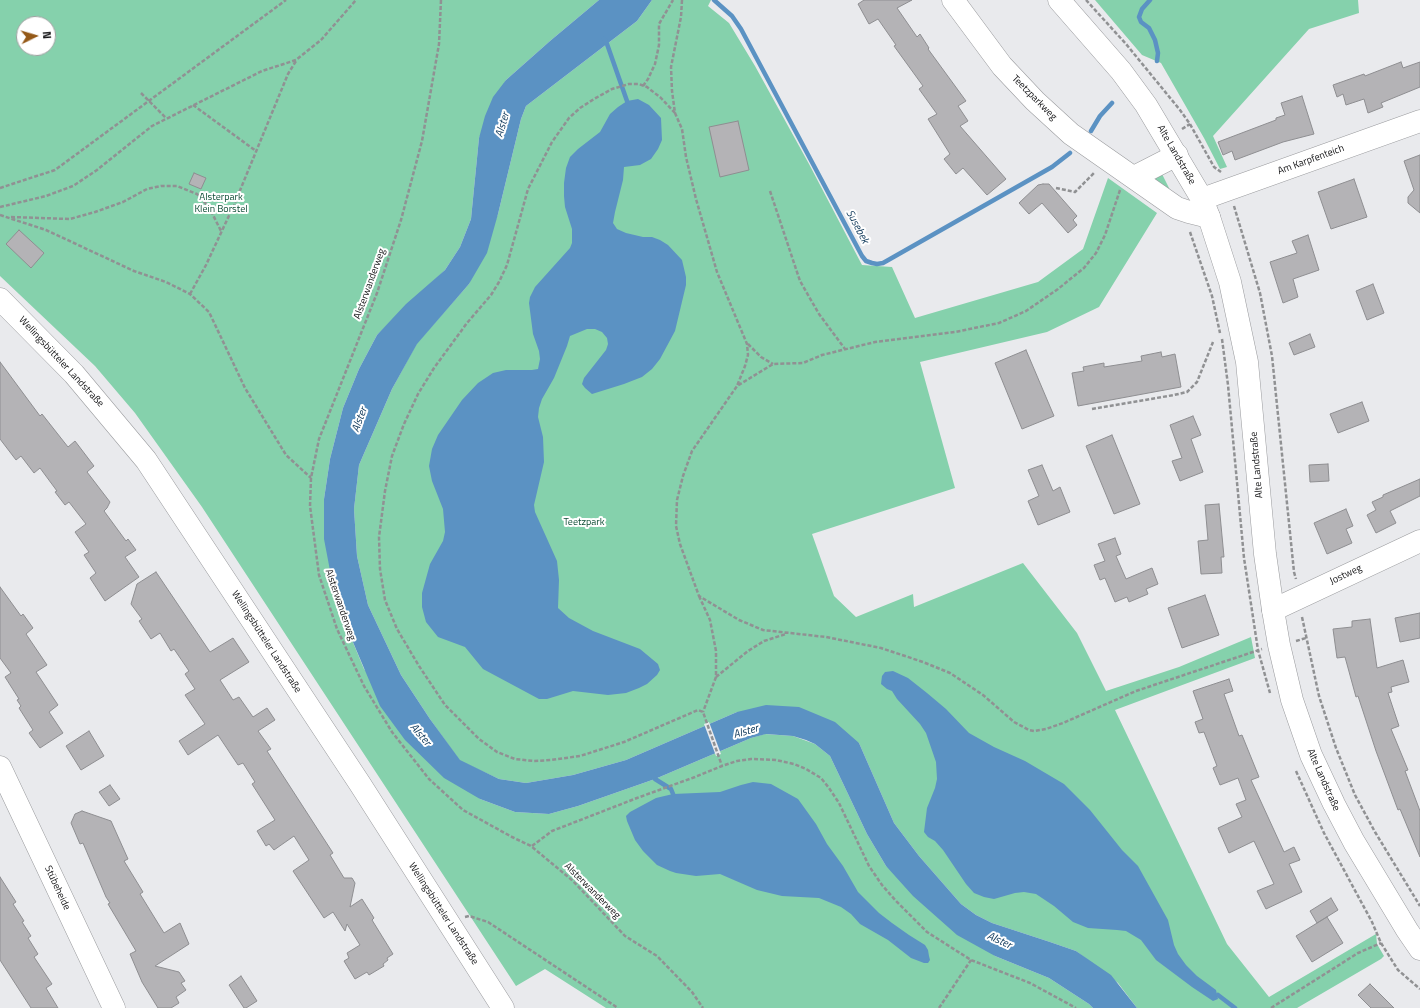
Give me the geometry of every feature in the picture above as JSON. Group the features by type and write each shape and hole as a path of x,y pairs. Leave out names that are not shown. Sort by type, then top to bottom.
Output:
{"main road":[{"name":"Teetzparkweg","path":"953,0 1002,66 1071,134 1177,208 1189,212 1206,208"},
{"name":"Alte Landstraße","path":"1059,0 1121,71 1142,99 1177,155 1206,208 1230,282 1247,362 1265,554 1279,645 1292,700 1311,755 1334,804 1354,842 1419,945"},
{"name":"Am Karpfenteich","path":"1206,208 1420,121"},
{"path":"1130,175 1177,155"},
{"name":"Wellingsbütteler Landstraße","path":"0,299 74,374 146,460 356,777 447,922 504,1008"},
{"name":"Jostweg","path":"1273,610 1420,541"},
{"name":"Stübeheide","path":"0,767 114,1008"}],"path":[{"path":"0,188 55,170 286,0"},
{"path":"0,201 1,207 46,196 73,186 97,170 152,126 166,118 262,71 296,60 321,40 356,0"},
{"name":"Alsterwanderweg","path":"441,0 439,44 422,141 401,220 377,293 319,439 311,478 310,506 319,575 337,629 364,686 392,732 429,779 463,810 512,837 532,846 573,881 625,936 657,956 692,992 703,1008"},
{"path":"643,86 655,64 659,45 660,24 674,0"},
{"path":"682,0 681,17 672,67 672,91 675,112 682,129 686,157 696,199 716,272 747,344 773,364"},
{"path":"1086,0 1126,44 1180,110 1190,124 1214,167 1223,175"},
{"path":"190,294 206,265 234,205 288,74 296,60"},
{"path":"675,112 654,92 643,86 630,84 612,89 594,99 575,113 569,118 552,142 528,189 506,265 499,282 491,295 467,323 434,368 418,394 404,424 392,456 378,537 380,569 385,600 397,629 445,705 479,739 497,752 515,759 534,761 580,756 624,742 698,710 703,712"},
{"path":"141,93 166,118"},
{"path":"193,105 256,151"},
{"path":"1181,130 1190,124"},
{"path":"1056,188 1075,192 1098,169 1105,158"},
{"path":"737,386 773,364 803,363 822,355 875,342 962,331 999,323 1026,311 1058,289 1084,268 1096,253 1130,175"},
{"path":"7,217 70,219 123,202 147,189 161,186 177,186 197,194 209,208 221,231"},
{"path":"770,191 800,281 819,314 845,349"},
{"path":"1233,205 1260,293 1272,356 1294,572 1298,583"},
{"path":"0,215 46,230 134,271 166,282 190,294 209,312 245,388 286,455 311,478"},
{"path":"1092,409 1187,392 1197,382 1213,342"},
{"path":"722,766 703,712 716,677 716,651 710,620 699,596 680,544 676,526 677,500 683,476 692,451 737,386 746,361 747,344"},
{"path":"699,596 739,620 763,630 826,637 881,648 923,662 950,673 983,695 1014,722 1024,728 1034,731 1046,729 1063,723 1136,691 1258,650"},
{"path":"1302,614 1303,626 1319,696 1336,748 1355,795 1375,832 1420,906"},
{"path":"716,677 748,651 764,641 789,634"},
{"path":"532,846 552,830 737,761 751,759 776,760 794,764 821,778 839,803 869,866 882,885 927,932 971,960 1030,983 1076,1008"},
{"path":"447,922 469,916 488,922 618,1008"},
{"path":"1271,1008 1358,952 1380,943"},
{"path":"939,1008 971,960"}],"green space":[{"name":"Alsterpark Klein Borstel","path":"0,0 599,0 506,80 479,138 471,219 460,247 445,270 377,335 359,369 343,408 330,459 324,499 332,581 347,628 364,669 480,799 515,812 549,814 578,806 655,779 751,738 765,734 793,736 815,744 830,756 867,834 886,866 995,956 1049,978 1093,1008 606,1008 545,969 516,986 202,507 135,413 95,366 0,276"},
{"name":"Teetzpark","path":"652,0 711,0 708,6 729,23 755,66 862,265 892,267 915,318 1038,282 1083,249 1108,178 1157,213 1099,307 1047,332 920,362 955,488 812,534 834,596 856,617 913,594 914,607 1023,563 1077,633 1106,691 1179,667 1251,637 1255,658 1115,710 1227,944 1269,997 1376,934 1377,944 1384,956 1381,959 1297,1008 1137,1008 1118,983 1076,951 992,923 976,915 961,904 919,856 894,823 859,743 737,712 626,760 573,775 526,783 499,779 460,761 401,675 368,605 357,556 354,509 359,465 392,389 417,343 469,284 498,214 521,119 526,106 637,21"},
{"path":"1095,0 1358,0 1359,13 1309,29 1213,136 1227,167 1220,169 1161,63 1142,55"},
{"path":"1162,174 1172,194 1153,180"}],"water":[{"name":"Alster","path":"599,0 652,0 637,21 526,106 521,119 487,253 469,284 417,344 392,389 359,465 354,509 357,556 368,605 401,675 430,719 460,760 499,779 526,783 573,775 626,760 737,712 766,705 799,707 835,722 859,743 894,823 919,856 961,904 976,915 992,923 1076,951 1111,975 1137,1008 1093,1008 1049,978 995,956 957,935 913,896 886,866 867,834 830,756 815,744 806,740 793,736 766,734 751,738 655,779 578,806 549,814 515,812 480,799 444,778 405,740 380,706 347,628 332,581 324,539 324,499 330,459 343,408 359,369 377,335 406,304 445,270 460,247 471,219 479,138 485,116 493,97 506,80"},
{"path":"638,99 649,105 661,118 662,140 651,159 640,165 624,167 623,180 613,223 617,229 626,233 643,237 652,237 660,240 668,245 682,260 686,277 686,285 675,331 660,359 652,369 642,377 592,394 582,384 584,378 606,350 608,344 607,338 602,332 595,329 587,329 570,336 554,378 542,399 539,408 538,417 543,437 544,462 534,505 535,512 557,561 559,580 558,608 569,618 593,631 640,649 658,664 660,670 657,675 647,684 626,693 608,695 573,691 547,699 539,699 483,669 465,647 438,637 426,622 422,607 422,593 430,564 443,541 445,532 443,509 432,481 429,466 432,449 438,435 462,400 478,383 493,373 506,370 538,369 540,359 539,351 533,334 529,303 535,287 570,248 572,243 572,229 565,207 564,196 566,168 570,157 600,132 610,114 618,107 627,101"},
{"path":"893,671 908,678 927,693 946,709 969,733 994,747 1025,761 1064,784 1090,810 1122,850 1138,866 1168,920 1174,945 1178,954 1197,976 1216,990 1218,999 1213,1001 1192,987 1156,960 1141,940 1126,931 1088,928 1073,922 1054,906 1036,894 1024,892 1015,893 994,899 974,893 966,884 943,850 924,832 927,808 937,779 936,762 926,733 920,724 897,699 892,691 881,684 882,676 885,672"},
{"path":"753,782 771,784 798,799 816,824 858,892 879,913 925,945 928,950 930,960 928,963 911,958 888,940 860,924 851,914 841,907 819,898 782,896 757,890 720,874 696,876 676,873 657,865 643,851 635,840 627,821 626,816 630,812 656,798 673,794 720,792"}],"pier":[{"path":"709,722 721,754 716,756 704,724"}],"building":[{"path":"864,0 912,0 897,8 917,37 920,34 929,48 928,49 966,101 958,106 968,121 960,126 1006,179 987,195 963,168 956,174 944,159 950,154 928,119 937,114 919,89 923,86 894,46 896,45 878,19 869,24 858,4"},
{"path":"1401,62 1403,68 1420,62 1420,87 1381,103 1383,107 1368,113 1364,99 1346,105 1343,94 1337,97 1333,85 1364,74 1365,76"},
{"path":"1302,96 1314,134 1283,142 1235,160 1232,151 1223,155 1218,142 1276,120 1276,118 1285,115 1281,103"},
{"path":"738,121 749,170 720,177 709,127"},
{"path":"1420,155 1420,213 1408,203 1408,197 1414,190 1404,161"},
{"path":"194,173 206,178 201,189 189,184"},
{"path":"1354,179 1367,217 1331,229 1318,192"},
{"path":"1049,184 1077,216 1073,220 1077,225 1068,233 1042,203 1029,214 1019,203 1038,185"},
{"path":"19,230 44,253 31,268 6,244"},
{"path":"1308,235 1319,270 1293,279 1298,297 1283,303 1270,262 1297,253 1292,241"},
{"path":"1373,284 1384,313 1367,320 1356,291"},
{"path":"1310,334 1315,347 1294,355 1289,343"},
{"path":"1026,350 1054,416 1022,429 995,363"},
{"path":"1161,352 1162,357 1175,354 1181,387 1078,406 1072,373 1084,371 1083,367 1104,363 1104,367 1142,361 1141,356"},
{"path":"0,362 40,416 42,414 68,447 75,441 94,466 87,472 110,502 104,511 126,541 128,539 136,550 125,557 139,577 105,601 90,578 96,573 84,555 89,552 75,532 86,524 69,502 65,505 55,492 57,491 40,468 34,473 21,456 16,460 0,439"},
{"path":"1362,402 1369,421 1338,433 1330,414"},
{"path":"1193,416 1201,435 1191,439 1203,472 1180,481 1172,461 1182,458 1170,425"},
{"path":"1112,435 1140,504 1114,514 1086,446"},
{"path":"1328,464 1329,481 1310,482 1309,465"},
{"path":"1042,465 1053,491 1060,487 1070,512 1038,525 1028,501 1039,496 1028,470"},
{"path":"1420,479 1420,496 1390,511 1396,523 1376,533 1367,515 1376,510 1372,502 1383,497 1383,495"},
{"path":"1219,504 1224,557 1221,557 1222,573 1201,574 1198,541 1208,540 1205,505"},
{"path":"1346,509 1353,526 1346,529 1352,543 1327,554 1314,523"},
{"path":"1115,538 1121,554 1116,556 1126,579 1152,568 1158,584 1146,589 1148,594 1129,602 1127,597 1115,602 1105,578 1100,580 1094,565 1105,561 1098,544"},
{"path":"156,572 210,652 233,638 249,662 220,680 233,700 239,697 253,717 267,708 275,720 258,731 271,749 267,751 333,853 330,855 344,878 352,878 355,883 350,907 362,899 374,918 372,920 393,954 387,958 388,960 383,964 384,966 369,975 367,972 355,979 344,961 349,958 347,953 360,945 347,924 345,931 333,912 324,918 293,871 309,860 294,836 274,850 269,844 266,846 257,831 275,820 252,784 255,782 243,763 238,765 218,735 188,755 179,741 205,724 185,695 195,689 185,674 189,671 174,649 171,651 160,633 151,639 139,621 142,619 131,604 137,584"},
{"path":"0,587 21,616 23,614 33,628 26,634 47,665 36,672 58,705 49,712 63,733 40,748 29,733 33,730 19,708 21,706 17,700 19,699 5,677 11,673 0,658"},
{"path":"1205,595 1219,635 1182,648 1168,608"},
{"path":"1420,613 1420,638 1400,642 1395,618"},
{"path":"1370,619 1377,668 1403,660 1409,682 1391,687 1392,692 1388,693 1399,726 1391,729 1408,770 1405,771 1420,811 1420,857 1400,809 1398,810 1376,751 1358,696 1356,697 1345,657 1337,658 1333,629 1352,627 1352,621"},
{"path":"1229,679 1233,691 1224,694 1239,736 1242,735 1259,777 1251,780 1284,852 1294,847 1300,860 1289,864 1302,892 1266,909 1257,891 1274,884 1254,841 1229,853 1218,828 1242,817 1236,804 1246,800 1238,778 1220,785 1213,768 1217,766 1204,732 1199,733 1195,722 1203,719 1193,691"},
{"path":"89,731 104,756 81,770 66,746"},
{"path":"110,785 120,799 109,806 99,792"},
{"path":"82,811 111,821 128,859 124,861 143,892 140,894 164,933 180,923 189,944 155,966 179,972 185,981 181,983 186,990 176,997 179,1003 171,1008 158,1008 142,982 130,954 136,951 108,904 110,903 83,843 80,844 71,823 75,814"},
{"path":"0,877 16,902 13,904 24,921 22,922 31,936 28,938 38,954 34,957 52,984 46,988 58,1008 31,1008 0,960"},
{"path":"1331,898 1338,910 1317,923 1310,911"},
{"path":"1327,917 1343,943 1312,962 1296,936"},
{"path":"241,976 257,1001 246,1008 244,1008 229,985"},
{"path":"1370,984 1394,1008 1371,1008 1358,995"}],"waterway":[{"name":"Susebek","path":"714,0 732,16 741,29 866,261 877,264 883,263 1052,167 1070,153"},
{"name":"Susebek","path":"1150,0 1142,9 1139,17 1141,22 1149,28 1155,40 1158,53 1157,61"},
{"path":"604,39 627,101"},
{"name":"Susebek","path":"1091,131 1100,116 1112,103"},
{"path":"652,773 655,779 671,789 673,794"},
{"path":"1218,995 1235,1008"}]}
